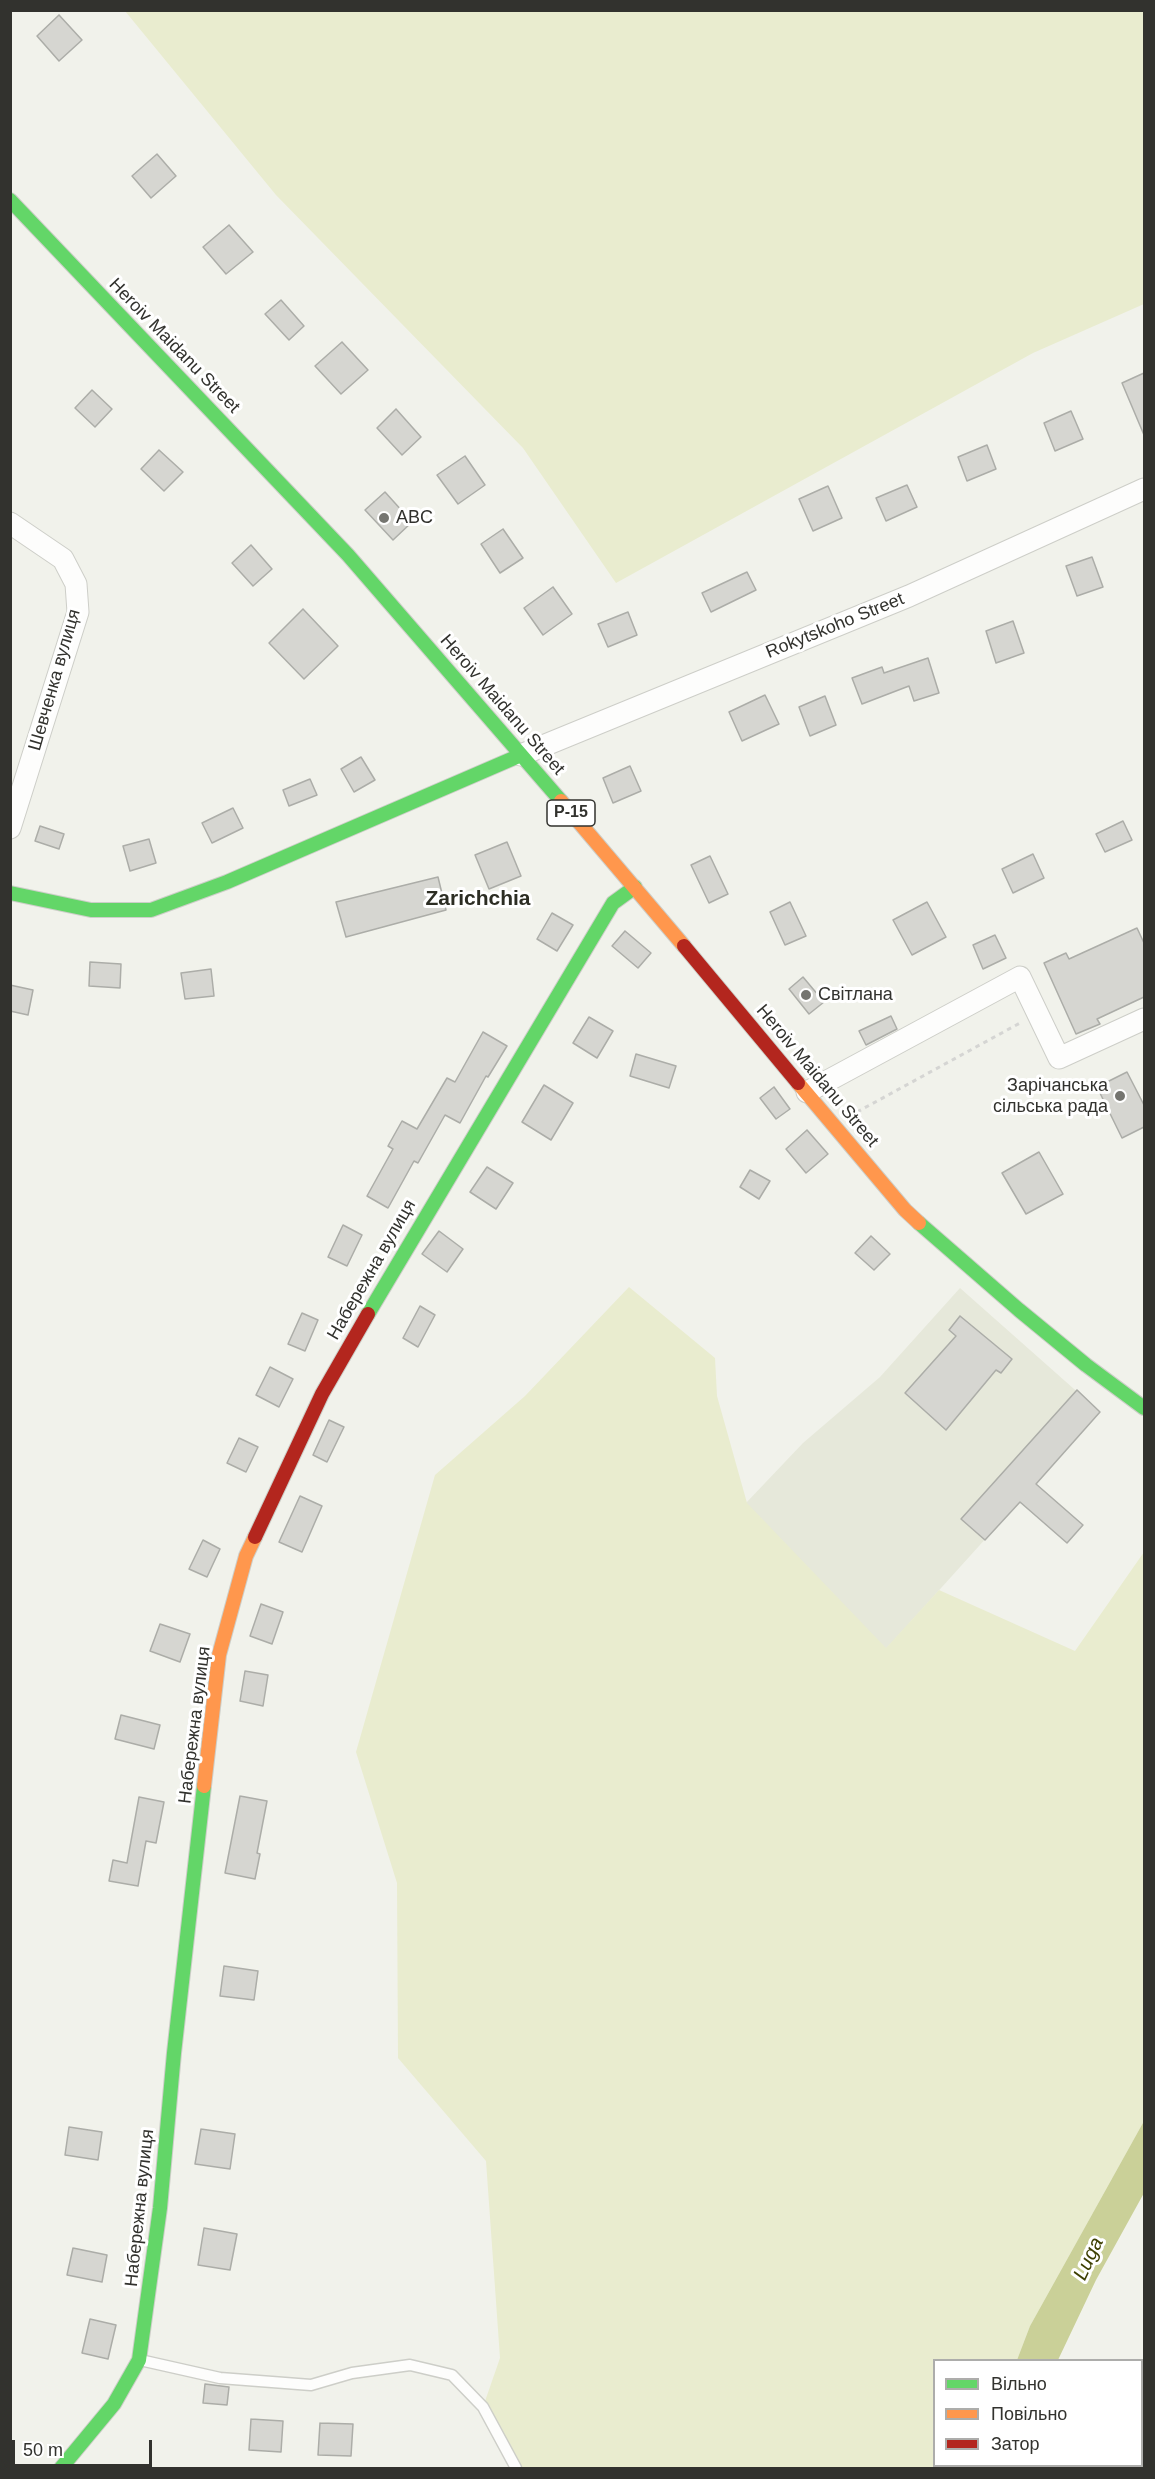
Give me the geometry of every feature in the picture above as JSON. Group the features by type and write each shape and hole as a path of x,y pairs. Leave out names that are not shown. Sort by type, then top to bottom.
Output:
{"street":[{"name":"Heroiv Maidanu Street","path":"10,200 348,555 635,887 905,1210 1035,1323 1144,1408"},
{"name":"Rokytskoho Street","path":"521,755 909,596 1144,489"},
{"name":"Шевченка вулиця","path":"10,523 63,559 76,584 78,612 10,828"},
{"path":"10,893 92,910 151,910 227,882 521,755"},
{"name":"Набережна вулиця","path":"61,2469 114,2404 139,2360 160,2208 174,2053 219,1655 246,1556 322,1394 402,1251 614,903 635,887"},
{"path":"807,1092 1020,977 1059,1058 1144,1019"}],"lane":[{"path":"139,2360 220,2378 311,2385 352,2373 410,2365 452,2375 483,2407 516,2469"}],"path":[{"path":"834,1125 1037,1013"}],"shaded area":[{"path":"125,11 1144,11 1144,304 1033,353 616,583 523,448 276,195"},
{"path":"629,1287 715,1358 717,1396 747,1503 886,1648 939,1590 1075,1651 1144,1552 1144,2121 1030,2326 1017,2359 933,2359 933,2467 979,2468 516,2468 483,2407 500,2358 486,2161 398,2058 397,1883 356,1752 435,1475 525,1396"},
{"path":"960,1288 1100,1412 886,1649 746,1503 803,1443 880,1377"}],"water":[{"name":"Luga","path":"1144,2121 1144,2193 1096,2280 1058,2359 1017,2359 1030,2326"}],"building":[{"path":"59,15 82,40 59,61 37,36"},
{"path":"157,154 176,176 151,198 132,176"},
{"path":"229,225 253,252 226,274 203,247"},
{"path":"281,300 304,326 289,340 265,314"},
{"path":"342,342 368,370 341,394 315,366"},
{"path":"1144,373 1144,435 1122,383"},
{"path":"92,390 112,409 95,427 75,408"},
{"path":"396,409 421,437 402,455 377,428"},
{"path":"1071,411 1083,439 1055,451 1044,423"},
{"path":"987,445 996,469 967,481 958,457"},
{"path":"159,450 183,472 164,491 141,469"},
{"path":"465,456 485,485 458,504 437,475"},
{"path":"907,485 917,507 886,521 876,498"},
{"path":"828,486 842,518 813,531 799,499"},
{"path":"385,492 412,522 393,540 365,510"},
{"path":"503,529 523,558 500,573 481,544"},
{"path":"251,545 272,569 253,586 232,563"},
{"path":"1092,557 1103,587 1077,596 1066,566"},
{"path":"747,572 756,590 711,612 702,593"},
{"path":"553,587 572,614 543,635 524,608"},
{"path":"303,609 338,646 304,679 269,643"},
{"path":"628,612 637,635 608,647 598,624"},
{"path":"1013,621 1024,653 996,663 986,631"},
{"path":"928,658 939,693 914,701 909,686 862,704 852,678 882,667 884,673"},
{"path":"765,695 779,724 742,741 729,712"},
{"path":"825,696 836,725 810,736 799,707"},
{"path":"361,757 375,780 354,792 341,769"},
{"path":"630,766 641,791 613,803 603,778"},
{"path":"310,779 317,795 289,806 283,790"},
{"path":"233,808 243,828 212,843 202,823"},
{"path":"1123,821 1132,840 1105,852 1096,834"},
{"path":"40,826 64,834 59,849 35,841"},
{"path":"149,839 156,863 130,871 123,846"},
{"path":"507,842 521,876 489,889 475,855"},
{"path":"1033,854 1044,878 1013,893 1002,869"},
{"path":"710,856 728,894 709,903 691,865"},
{"path":"438,877 446,910 346,937 336,902"},
{"path":"790,902 806,936 785,945 770,912"},
{"path":"927,902 946,937 912,955 893,920"},
{"path":"552,913 573,925 557,951 537,939"},
{"path":"1137,928 1144,943 1144,997 1097,1019 1100,1024 1076,1034 1044,963 1066,953 1069,959"},
{"path":"625,931 651,953 638,968 612,946"},
{"path":"995,935 1006,958 983,969 973,945"},
{"path":"90,962 121,964 120,988 89,986"},
{"path":"211,969 214,996 185,999 181,973"},
{"name":"Світлана","path":"803,977 824,1002 809,1014 789,989"},
{"path":"10,985 33,990 28,1015 10,1011"},
{"path":"891,1016 897,1029 866,1045 859,1031"},
{"path":"589,1017 613,1031 597,1058 573,1043"},
{"path":"483,1032 507,1046 488,1077 486,1076 460,1123 445,1115 418,1163 414,1161 388,1208 367,1196 393,1149 388,1146 402,1121 417,1129 447,1078 455,1082"},
{"path":"636,1054 676,1066 669,1088 630,1076"},
{"name":"Зарічанська сільська рада","path":"1127,1072 1144,1105 1144,1127 1122,1138 1097,1087"},
{"path":"544,1085 573,1103 551,1140 522,1122"},
{"path":"774,1087 790,1109 776,1119 760,1098"},
{"path":"807,1130 828,1154 806,1173 786,1149"},
{"path":"1039,1152 1063,1194 1026,1214 1002,1173"},
{"path":"487,1167 513,1183 496,1209 470,1192"},
{"path":"750,1170 770,1181 759,1199 740,1187"},
{"path":"343,1225 362,1235 347,1266 328,1257"},
{"path":"439,1231 463,1249 447,1272 422,1254"},
{"path":"871,1236 890,1254 874,1270 855,1253"},
{"path":"420,1306 435,1315 418,1347 403,1338"},
{"path":"302,1313 318,1320 305,1351 288,1344"},
{"path":"960,1316 1012,1359 1001,1373 996,1370 946,1430 905,1393 956,1336 949,1330"},
{"path":"270,1367 293,1379 279,1407 256,1395"},
{"path":"1077,1390 1100,1412 1036,1484 1083,1525 1067,1543 1020,1502 985,1540 961,1519"},
{"path":"329,1420 344,1427 327,1462 313,1455"},
{"path":"239,1438 258,1447 246,1472 227,1463"},
{"path":"300,1496 322,1506 302,1552 279,1542"},
{"path":"203,1540 220,1549 207,1577 189,1569"},
{"path":"261,1604 283,1612 272,1644 250,1636"},
{"path":"160,1624 190,1634 180,1662 150,1651"},
{"path":"245,1671 268,1675 263,1706 240,1701"},
{"path":"121,1715 160,1725 154,1749 115,1739"},
{"path":"240,1796 267,1801 257,1853 260,1854 255,1879 225,1873"},
{"path":"139,1797 164,1802 156,1843 146,1841 138,1886 109,1881 113,1860 127,1863"},
{"path":"224,1966 258,1971 254,2000 220,1996"},
{"path":"69,2127 102,2132 98,2160 65,2155"},
{"path":"201,2129 235,2134 230,2169 195,2164"},
{"path":"204,2228 237,2234 230,2270 198,2265"},
{"path":"73,2248 107,2255 102,2282 67,2275"},
{"path":"90,2319 116,2325 108,2359 82,2353"},
{"path":"205,2384 229,2387 227,2405 203,2403"},
{"path":"251,2419 283,2421 281,2452 249,2450"},
{"path":"320,2423 353,2424 351,2456 318,2455"}],"traffic: fast":[{"path":"10,200 348,555 561,801"},
{"path":"10,893 91,910 151,910 227,882 521,755"},
{"path":"368,1314 613,903 635,887"},
{"path":"919,1223 1019,1310 1086,1365 1144,1408"},
{"path":"61,2468 114,2404 139,2360 160,2208 174,2053 204,1786"}],"traffic: slow":[{"path":"561,801 684,946"},
{"path":"798,1083 905,1210 919,1223"},
{"path":"204,1786 219,1655 246,1556 255,1537"}],"traffic: jam":[{"path":"684,946 798,1083"},
{"path":"255,1537 322,1394 368,1314"}],"place":[{"name":"ABC","path":"384,518"},
{"name":"Світлана","path":"806,995"},
{"name":"Зарічанська сільська рада","path":"1120,1096"}],"district":[{"name":"Zarichchia","path":"478,899"}]}
